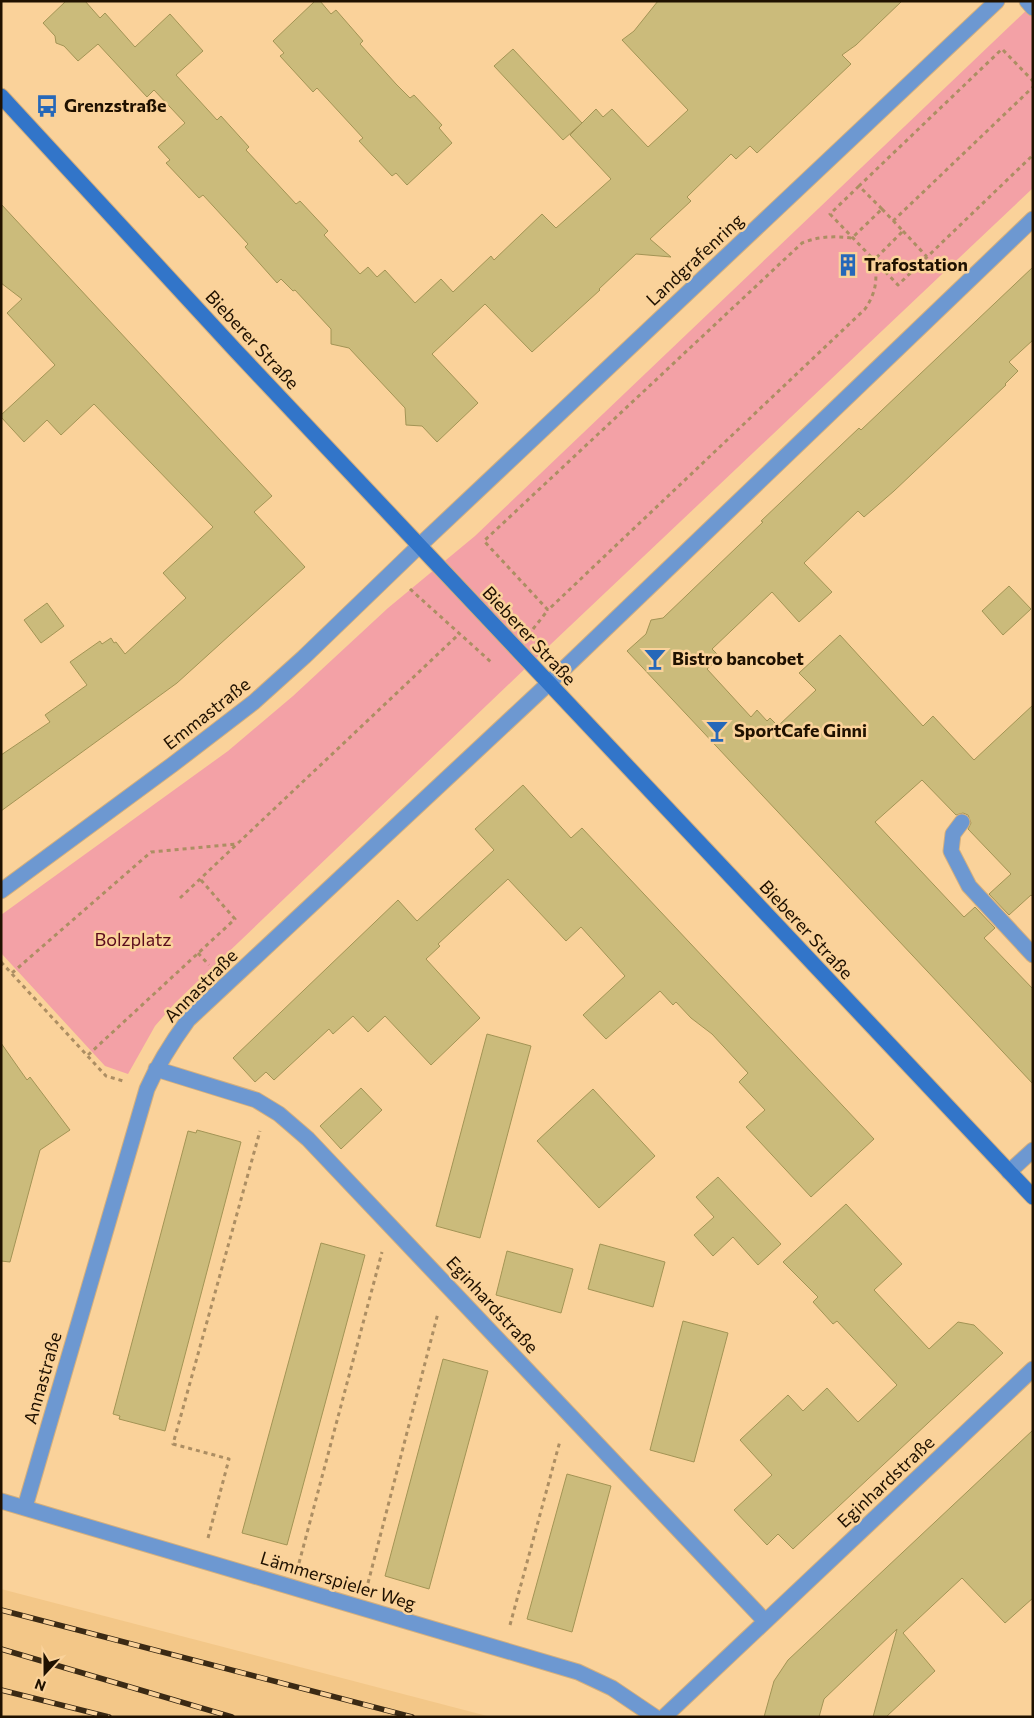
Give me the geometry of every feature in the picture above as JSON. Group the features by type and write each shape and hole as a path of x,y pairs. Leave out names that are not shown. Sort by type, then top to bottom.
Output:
{"street":[{"name":"Landgrafenring","path":"419,546 996,1"},
{"path":"1027,1 1033,8"},
{"name":"Bieberer Straße","path":"1,96 236,351 548,684 1033,1197"},
{"path":"548,684 1033,219"},
{"name":"Emmastraße","path":"1,891 231,720 304,657 419,546"},
{"name":"Annastraße","path":"25,1507 147,1089 156,1069 172,1043 188,1020 548,684"},
{"path":"962,822 954,834 951,851 964,877 969,886 1033,955"},
{"name":"Eginhardstraße","path":"156,1069 239,1094 268,1106 308,1139 766,1621"},
{"path":"1009,1172 1033,1150"},
{"name":"Eginhardstraße","path":"664,1717 1033,1370"},
{"name":"Lämmerspieler Weg","path":"1,1501 578,1672 595,1679 655,1717"}],"path":[{"path":"1033,81 1002,49 830,214 898,285 1033,156"},
{"path":"894,221 1033,87"},
{"path":"859,186 927,256"},
{"path":"874,260 876,289 865,309 548,610 484,540 802,243 813,238 852,238 882,209"},
{"path":"874,260 903,231"},
{"path":"180,898 458,634 392,572"},
{"path":"12,973 151,852 236,844"},
{"path":"88,1055 236,918 200,879"},
{"path":"1,962 106,1076 147,1089"},
{"path":"202,1560 229,1459 173,1444 268,1106"},
{"path":"293,1587 389,1223"},
{"path":"362,1608 446,1283"},
{"path":"504,1650 567,1413"}],"shaded area":[{"path":"1,1589 491,1717 1,1717"}],"green space":[{"name":"Bolzplatz","path":"1033,4 1033,188 175,1003 155,1026 128,1074 105,1066 1,953 1,915 228,751 293,696 388,608 475,536"}],"building":[{"path":"66,1 85,1 100,18 105,13 135,47 170,14 203,51 176,75 217,120 221,116 249,147 246,150 296,204 300,201 328,231 324,235 360,274 368,267 377,277 385,270 415,303 441,279 453,292 491,256 494,260 542,214 556,228 611,179 570,135 596,109 603,117 612,109 648,147 688,110 622,40 634,31 658,1 902,1 856,45 842,55 851,64 757,153 750,146 736,159 731,154 687,197 691,201 650,239 671,257 636,254 600,290 532,352 485,304 432,354 478,403 437,442 422,426 406,425 405,408 349,348 331,344 331,329 295,290 293,291 281,279 277,283 245,247 248,244 203,195 199,198 166,163 170,160 158,147 185,123 154,90 147,97 98,44 78,61 64,46 56,43 55,36 43,23"},
{"path":"315,1 320,1 331,14 336,10 363,41 360,44 396,84 410,98 414,95 442,125 439,128 452,143 407,185 396,173 392,176 359,141 363,138 317,88 313,92 280,56 284,53 273,41"},
{"path":"513,49 582,123 563,140 494,66"},
{"path":"1,204 272,496 254,512 305,567 177,683 1,811 1,755 50,722 45,715 87,685 70,662 100,641 102,644 111,638 125,654 186,598 163,573 213,527 94,404 61,435 47,420 24,442 1,417 55,365 7,313 22,299 1,283"},
{"path":"1033,267 1033,340 1009,362 1018,371 1006,385 894,491 864,517 858,511 804,563 832,592 799,622 772,592 712,649 720,657 707,669 751,717 757,710 767,721 770,718 778,726 816,690 799,673 840,635 923,726 933,716 974,760 1033,705 1033,897 1031,895 1009,915 989,894 1011,874 968,829 971,823 968,815 963,813 956,815 922,780 875,822 964,917 975,907 995,928 984,938 1033,989 1033,1084 627,651 646,634 651,620 663,618 859,428 861,430"},
{"path":"1009,586 1031,609 1003,635 982,611"},
{"path":"47,603 64,626 41,643 24,620"},
{"path":"523,785 571,838 582,828 874,1139 811,1197 746,1127 765,1110 739,1082 748,1073 712,1034 691,1018 676,1002 673,1005 660,991 606,1039 583,1015 625,976 581,927 566,941 508,879 438,944 440,946 426,959 480,1018 431,1065 385,1016 368,1032 353,1016 333,1034 329,1029 274,1080 266,1072 255,1082 233,1058 398,900 417,921 494,850 475,829"},
{"path":"487,1034 531,1046 480,1238 436,1226"},
{"path":"1,1043 27,1080 30,1077 70,1130 40,1150 10,1262 1,1261"},
{"path":"361,1088 382,1110 341,1149 320,1126"},
{"path":"593,1089 655,1156 599,1208 537,1141"},
{"path":"197,1130 241,1142 165,1431 119,1419 120,1416 113,1414 188,1131 196,1133"},
{"path":"718,1177 781,1244 758,1265 733,1237 713,1256 694,1235 714,1217 696,1197"},
{"path":"846,1204 902,1264 874,1290 929,1349 958,1322 974,1325 1003,1353 793,1549 778,1534 767,1545 734,1510 772,1475 740,1440 788,1395 803,1411 827,1388 858,1422 897,1385 837,1321 833,1324 813,1302 818,1297 783,1262"},
{"path":"321,1243 365,1255 287,1545 242,1533"},
{"path":"600,1244 665,1262 653,1307 588,1289"},
{"path":"507,1251 573,1269 561,1313 496,1295"},
{"path":"683,1321 728,1333 694,1462 650,1450"},
{"path":"443,1359 488,1371 429,1589 385,1576"},
{"path":"1033,1430 1033,1598 1005,1623 962,1578 903,1633 935,1671 886,1717 873,1717 897,1629 824,1699 819,1717 764,1717 774,1681 788,1660"},
{"path":"567,1474 611,1486 572,1632 527,1619"}],"railway":[{"path":"1,1610 412,1717"},
{"path":"1,1649 232,1717"},
{"path":"1,1690 109,1717"}],"place":[{"name":"Grenzstraße","path":"47,106"},
{"name":"Trafostation","path":"848,265"},
{"name":"Bistro bancobet","path":"655,659"},
{"name":"SportCafe Ginni","path":"717,731"}]}
